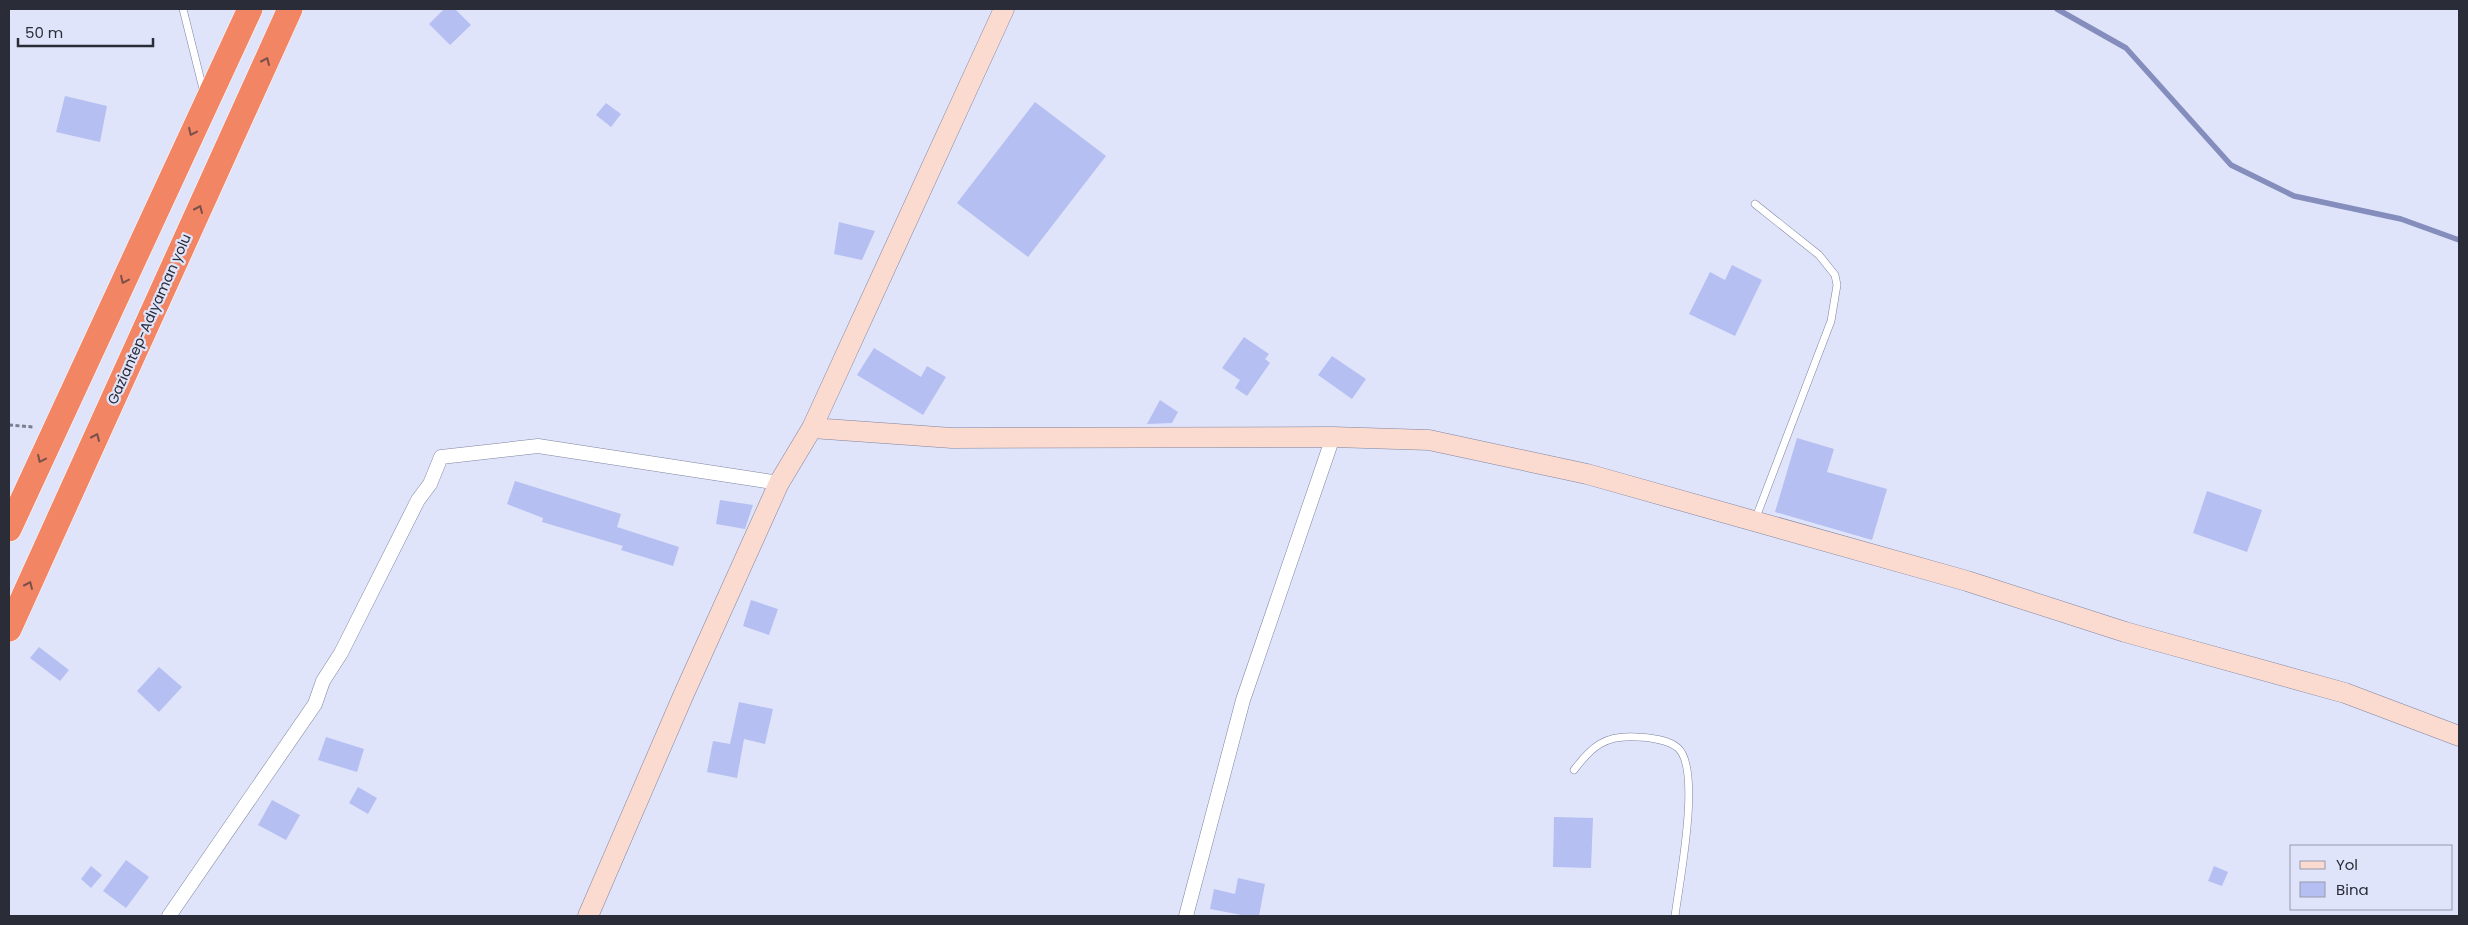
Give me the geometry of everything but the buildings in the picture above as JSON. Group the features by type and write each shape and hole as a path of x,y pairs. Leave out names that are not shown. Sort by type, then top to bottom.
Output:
{"highway":[{"path":"9,529 250,9"},
{"name":"Gaziantep-Adıyaman yolu","path":"9,630 290,9"}],"street":[{"path":"588,916 683,696 779,483 812,428 1004,9"},
{"path":"812,428 952,438 1333,437 1428,440 1586,474 1967,581 2125,632 2345,693 2459,736"},
{"path":"1186,916 1243,700 1333,437"},
{"path":"169,916 314,704 323,682 341,653 418,500 430,484 442,457 538,446 779,483"}],"lane":[{"path":"183,9 206,103"},
{"path":"1755,521 1831,321 1837,285 1835,275 1819,255 1756,204"},
{"path":"1574,770 1589,750 1610,738 1638,737 1666,742 1678,748 1688,768 1690,798 1675,916"}],"waterway":[{"path":"2057,9 2126,48 2231,165 2294,196 2401,219 2459,240"}]}
